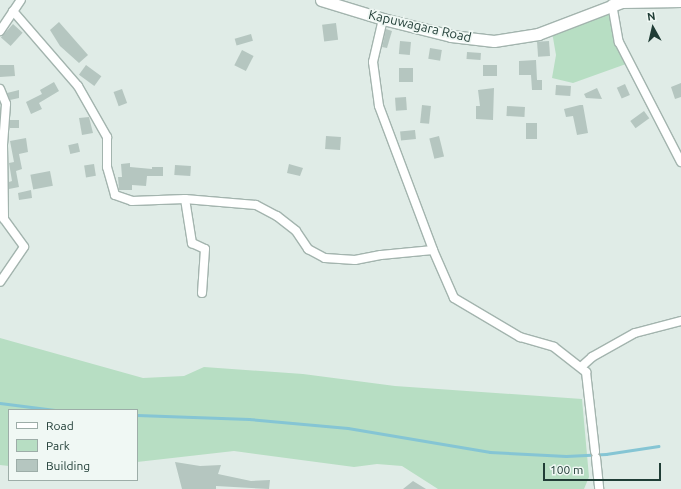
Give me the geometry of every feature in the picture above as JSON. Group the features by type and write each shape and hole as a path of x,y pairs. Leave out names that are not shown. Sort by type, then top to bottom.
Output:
{"street":[{"path":"0,31 20,0"},
{"name":"Kapuwagara Road","path":"321,0 383,19 451,36 494,41 538,34 619,2 681,1"},
{"path":"619,2 619,42 681,162"},
{"path":"13,11 78,86 107,137 107,167 115,195 132,201 185,199 256,205 282,220 296,231 308,249 325,258 355,260 381,255 433,250"},
{"path":"383,19 373,62 379,106 433,250 454,298 520,337 554,347 586,372 599,489"},
{"path":"0,89 6,104 2,145 4,219 24,247 0,282"},
{"path":"185,199 192,243 205,250 202,293"},
{"path":"581,367 592,357 635,333 681,321"}],"green space":[{"path":"612,10 626,64 573,83 552,78 556,55 552,32"},
{"path":"0,338 143,378 184,376 204,367 303,374 395,386 582,399 589,477 584,489 438,489 402,466 377,464 354,467 234,451 138,462 138,409 8,409 8,466 0,465"}],"building":[{"path":"59,22 88,55 79,63 60,46 50,30"},
{"path":"336,23 338,40 324,42 322,25"},
{"path":"13,24 23,33 11,46 1,37"},
{"path":"386,29 392,31 387,48 382,47"},
{"path":"251,34 253,41 237,45 235,39"},
{"path":"400,41 411,42 410,55 399,54"},
{"path":"549,41 550,56 538,57 537,42"},
{"path":"430,48 442,50 440,61 428,59"},
{"path":"242,50 254,56 246,71 234,65"},
{"path":"467,52 481,53 480,60 467,59"},
{"path":"536,60 537,80 542,80 542,90 532,90 531,75 519,75 519,61"},
{"path":"0,65 14,65 15,76 0,77"},
{"path":"86,65 101,76 94,86 79,75"},
{"path":"483,65 497,65 497,76 483,76"},
{"path":"399,68 413,68 413,82 399,82"},
{"path":"54,82 59,91 39,103 42,109 31,114 26,102 42,94 40,90"},
{"path":"681,83 681,97 675,99 671,87"},
{"path":"625,84 630,95 622,99 617,88"},
{"path":"556,85 571,86 570,96 555,95"},
{"path":"494,88 493,120 476,119 476,106 480,106 478,90"},
{"path":"597,88 602,99 586,98 584,94"},
{"path":"122,89 127,103 119,106 114,92"},
{"path":"19,90 19,98 10,100 7,93"},
{"path":"406,97 407,110 396,111 395,98"},
{"path":"422,105 431,106 429,124 420,123"},
{"path":"583,105 588,133 577,135 573,116 566,117 564,109"},
{"path":"507,106 525,107 524,117 506,116"},
{"path":"644,111 649,118 636,128 630,121"},
{"path":"89,117 93,133 82,135 79,118"},
{"path":"10,120 19,120 19,128 10,128"},
{"path":"526,123 537,123 537,139 526,139"},
{"path":"415,130 416,139 401,141 400,132"},
{"path":"326,136 341,137 340,150 325,149"},
{"path":"439,136 444,156 434,159 429,138"},
{"path":"26,138 28,152 19,154 22,169 16,171 19,187 9,189 9,182 12,181 9,163 14,162 10,141"},
{"path":"78,143 80,152 70,154 68,145"},
{"path":"130,163 130,167 152,169 152,167 163,167 163,176 147,176 146,186 132,185 132,190 119,190 118,177 122,177 121,164"},
{"path":"94,164 96,176 86,177 84,166"},
{"path":"289,164 303,168 300,176 287,173"},
{"path":"175,165 191,166 190,176 174,175"},
{"path":"50,171 53,186 33,190 30,175"},
{"path":"31,190 32,198 19,200 18,193"},
{"path":"175,462 200,466 221,465 218,474 251,481 270,480 269,489 216,486 216,489 182,489"},
{"path":"413,481 426,489 403,489"}],"waterway":[{"path":"0,403 47,409"},
{"path":"138,415 249,419 348,428 490,452 566,456 606,454 658,446"}]}
